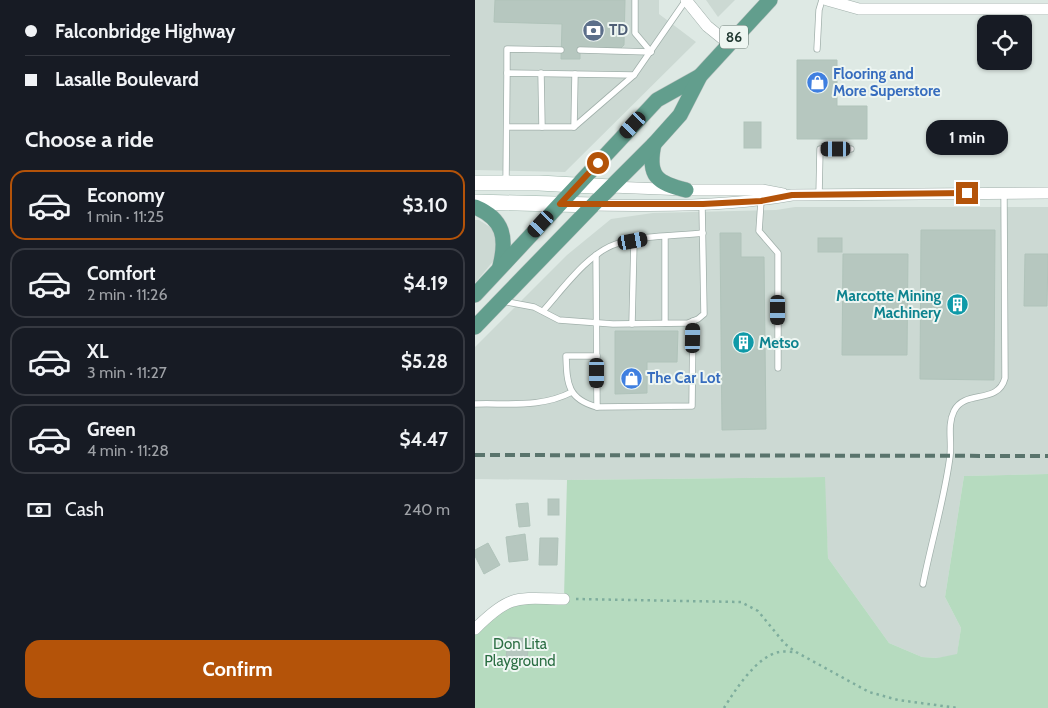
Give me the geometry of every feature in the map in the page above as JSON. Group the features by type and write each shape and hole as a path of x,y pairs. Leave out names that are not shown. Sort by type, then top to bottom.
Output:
{"main road":[{"name":"86","path":"475,327 593,204 654,144 680,115 700,76 770,0"},
{"name":"86","path":"475,295 657,100 700,76"},
{"path":"654,144 651,161 659,180 669,186 686,190"},
{"path":"475,183 611,187"},
{"path":"475,202 593,204"},
{"path":"475,207 491,216 502,231 504,242 499,268"}],"street":[{"path":"686,0 707,26 729,43"},
{"path":"827,0 859,9 1048,10"},
{"path":"611,187 686,190 762,190 792,195 1048,193"},
{"path":"593,204 703,204 761,201 792,195"},
{"path":"475,629 500,606 512,600 564,598"}],"lane":[{"path":"635,0 635,33 651,52"},
{"path":"507,127 574,127 633,75 686,0"},
{"path":"817,49 819,10 822,0"},
{"path":"506,183 507,49 561,50"},
{"path":"580,50 651,52"},
{"path":"507,73 633,75"},
{"path":"541,73 542,127"},
{"path":"574,127 575,74"},
{"path":"819,195 820,149 851,149"},
{"path":"923,584 950,455 950,420 959,404 971,398 995,393 1003,386 1005,378 1004,193"},
{"path":"761,201 759,231 778,253 778,368"},
{"path":"500,300 534,307 559,320 632,324 693,321 704,314 703,204"},
{"path":"543,311 578,271 597,255 615,244 665,236 703,234"},
{"path":"665,236 665,323"},
{"path":"632,324 633,241"},
{"path":"597,255 597,407"},
{"path":"597,356 566,356 569,389 584,404 597,407 692,406 693,321"},
{"path":"475,404 542,403 557,400 572,392"}],"path":[{"path":"564,598 741,602 758,611 785,644 796,652 869,692 898,700 958,708"},
{"path":"724,708 756,665 766,656 779,652 796,652"}],"shaded area":[{"path":"475,0 659,0 659,14 696,42 565,172 475,170"},
{"path":"706,0 735,0 718,17"},
{"path":"795,207 1048,207 1048,474 964,476 945,597 961,628 957,655 938,658 922,657 889,643 828,558 824,477 567,480 475,479 475,347 567,255 611,219 653,213 776,210"},
{"path":"475,220 479,220 493,229 499,239 495,259 475,283"}],"green space":[{"name":"Don Lita Playground","path":"1048,474 1048,708 475,708 475,627 500,605 564,597 567,480 825,477 828,558 889,643 922,657 937,658 957,654 961,628 945,597 964,476"}],"building":[{"path":"495,0 625,0 624,45 618,51 580,50 580,59 561,59 562,24 494,22"},
{"name":"Flooring and More Superstore","path":"797,60 837,60 837,106 867,106 867,139 797,139"},
{"path":"744,122 761,122 761,148 744,148"},
{"name":"Marcotte Mining Machinery","path":"921,230 995,230 994,380 920,379"},
{"name":"Metso","path":"720,233 741,233 741,257 764,257 766,429 722,430"},
{"path":"818,238 842,238 842,252 818,252"},
{"path":"843,254 908,254 907,355 842,355"},
{"path":"1025,254 1048,254 1047,306 1024,306"},
{"name":"The Car Lot","path":"615,331 678,331 677,362 647,362 647,393 615,394"},
{"path":"548,499 559,499 559,515 548,515"},
{"path":"528,503 530,526 519,527 516,504"},
{"path":"525,534 528,560 509,562 506,537"},
{"path":"540,538 558,538 557,565 539,565"},
{"path":"488,543 500,565 484,574 475,556 475,550"},
{"path":"508,637 529,639 527,660 506,659"}],"railway":[{"path":"475,455 1048,456"}],"place":[{"name":"TD","path":"593,30"},
{"name":"Flooring and More Superstore","path":"817,83"},
{"name":"Marcotte Mining Machinery","path":"957,305"},
{"name":"Metso","path":"743,343"},
{"name":"The Car Lot","path":"631,378"}],"route":[{"path":"598,163 560,204 703,204 761,201 792,195 967,193"}]}
